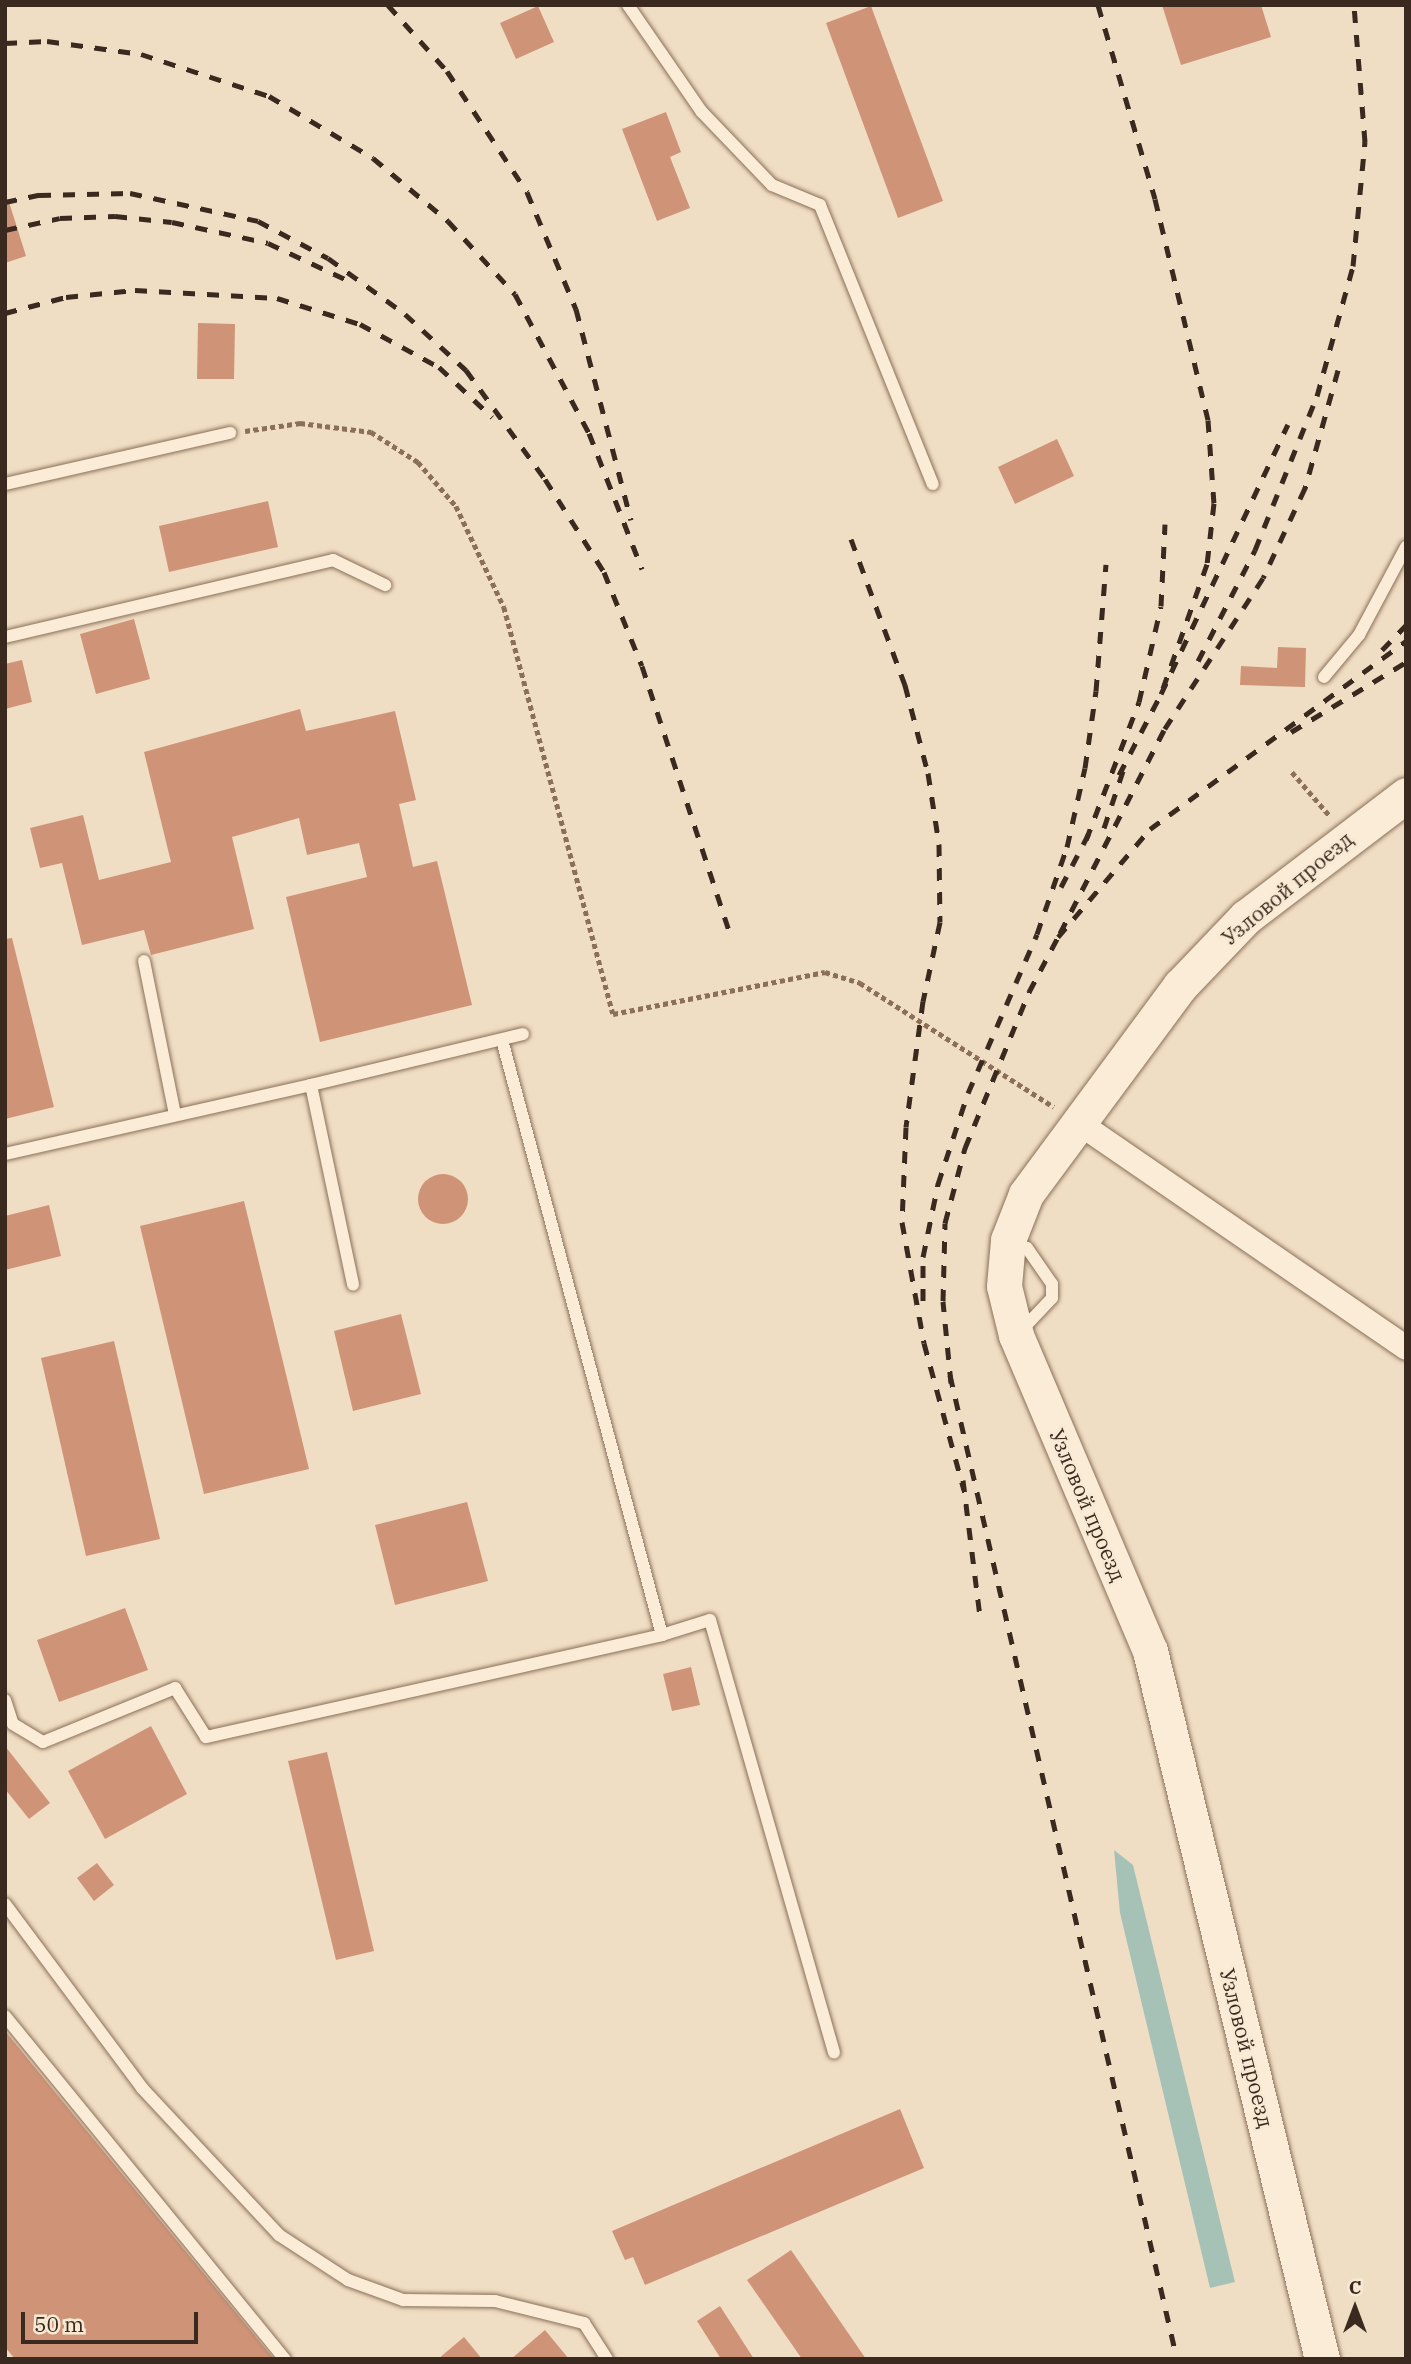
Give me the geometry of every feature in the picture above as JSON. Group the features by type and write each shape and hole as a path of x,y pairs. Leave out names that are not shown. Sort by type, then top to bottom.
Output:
{"street":[{"name":"Узловой проезд","path":"1322,2359 1150,1651 1016,1335 1004,1286 1008,1240 1026,1194 1180,986 1246,917 1347,836 1406,795"},
{"path":"1079,1123 1406,1348"}],"lane":[{"path":"628,5 701,111 772,185 820,205 933,484"},
{"path":"5,484 230,433"},
{"path":"1325,677 1359,635 1406,547"},
{"path":"5,637 333,560 385,585"},
{"path":"144,961 175,1115"},
{"path":"5,1154 523,1034"},
{"path":"502,1040 662,1635"},
{"path":"311,1085 354,1285"},
{"path":"1008,1240 1027,1248 1052,1283 1052,1298 1039,1317 1016,1335"},
{"path":"5,1700 13,1724 43,1742 174,1688 206,1737 662,1635 710,1620 834,2053"},
{"path":"5,1904 142,2088 279,2235 348,2280 403,2300 495,2301 584,2323 607,2359"},
{"path":"5,2017 285,2359"}],"path":[{"path":"230,433 300,423 371,432 418,461 456,506 504,607 613,1014 825,972 860,984 1079,1123"},
{"path":"1292,772 1347,836"}],"shaded area":[{"path":"1114,1850 1133,1865 1235,2282 1210,2288 1120,1913"}],"building":[{"path":"1162,5 1261,5 1271,37 1181,65"},
{"path":"538,6 554,42 516,59 500,23"},
{"path":"871,6 943,201 898,218 826,23"},
{"path":"666,112 681,152 670,157 690,208 657,221 622,129"},
{"path":"9,202 26,256 5,263 5,203"},
{"path":"198,323 235,324 234,379 197,379"},
{"path":"1057,439 1074,476 1015,504 998,467"},
{"path":"268,501 278,547 169,572 159,526"},
{"path":"134,619 150,679 96,694 80,634"},
{"path":"1278,647 1306,648 1305,687 1240,685 1241,666 1277,668"},
{"path":"22,660 32,702 5,709 5,664"},
{"path":"300,709 306,731 395,711 416,800 399,804 413,867 437,861 472,1005 320,1042 286,897 367,877 359,843 307,855 299,818 232,837 254,929 151,955 144,930 82,945 62,863 40,868 30,828 83,815 99,880 171,862 144,752"},
{"path":"12,938 54,1107 5,1119 5,939"},
{"path":"443,1174 461,1181 468,1199 461,1217 443,1224 425,1217 418,1199 425,1181"},
{"path":"244,1201 309,1469 204,1494 140,1226"},
{"path":"49,1205 61,1256 5,1270 5,1216"},
{"path":"401,1314 421,1394 353,1411 334,1331"},
{"path":"114,1341 160,1539 86,1556 41,1358"},
{"path":"467,1502 488,1581 395,1605 375,1525"},
{"path":"125,1608 148,1670 59,1702 37,1640"},
{"path":"691,1667 700,1705 672,1711 663,1674"},
{"path":"151,1726 187,1794 105,1839 68,1771"},
{"path":"5,1746 50,1803 29,1819 5,1789"},
{"path":"327,1752 374,1951 336,1960 288,1761"},
{"path":"97,1863 114,1885 94,1901 77,1878"},
{"path":"5,2031 274,2359 15,2359 5,2347"},
{"path":"900,2109 924,2168 645,2285 633,2257 625,2260 612,2231"},
{"path":"791,2250 866,2359 802,2359 747,2280"},
{"path":"720,2306 754,2359 721,2359 697,2321"},
{"path":"545,2330 569,2359 511,2359"},
{"path":"464,2337 482,2359 438,2359"}],"railway":[{"path":"388,5 447,71 527,192 576,309 631,520"},
{"path":"1098,5 1155,199 1208,420 1214,503 1207,564 1161,694 1288,424"},
{"path":"1198,661 1255,550 1317,396 1353,266 1365,142 1354,5"},
{"path":"5,43 47,41 141,54 269,96 373,158 448,221 515,294 589,433 642,569"},
{"path":"5,202 39,195 130,193 258,221 328,258 405,314 466,370 545,479 604,572 642,666 731,936"},
{"path":"5,230 60,218 115,216 172,222 268,243 345,279"},
{"path":"5,313 66,297 135,290 277,298 360,324 439,367 492,417"},
{"path":"1338,370 1305,488 1263,578 1164,730 1058,937 1150,829 1406,641"},
{"path":"1086,840 1139,702 1161,606 1165,524"},
{"path":"851,539 905,685 928,773 939,844 940,922 923,1001 906,1127 902,1222 924,1343 964,1490"},
{"path":"923,1301 923,1257 938,1184 968,1093 1037,934 1067,847 1085,768 1096,691 1106,564"},
{"path":"1382,650 1406,625"},
{"path":"1291,732 1406,662"},
{"path":"1119,775 1161,694"},
{"path":"1104,828 1124,768"},
{"path":"1061,887 1090,831"},
{"path":"951,1383 943,1301 945,1223 965,1148 1029,992 1058,937"},
{"path":"950,1375 1177,2359"},
{"path":"963,1480 980,1617"}]}
